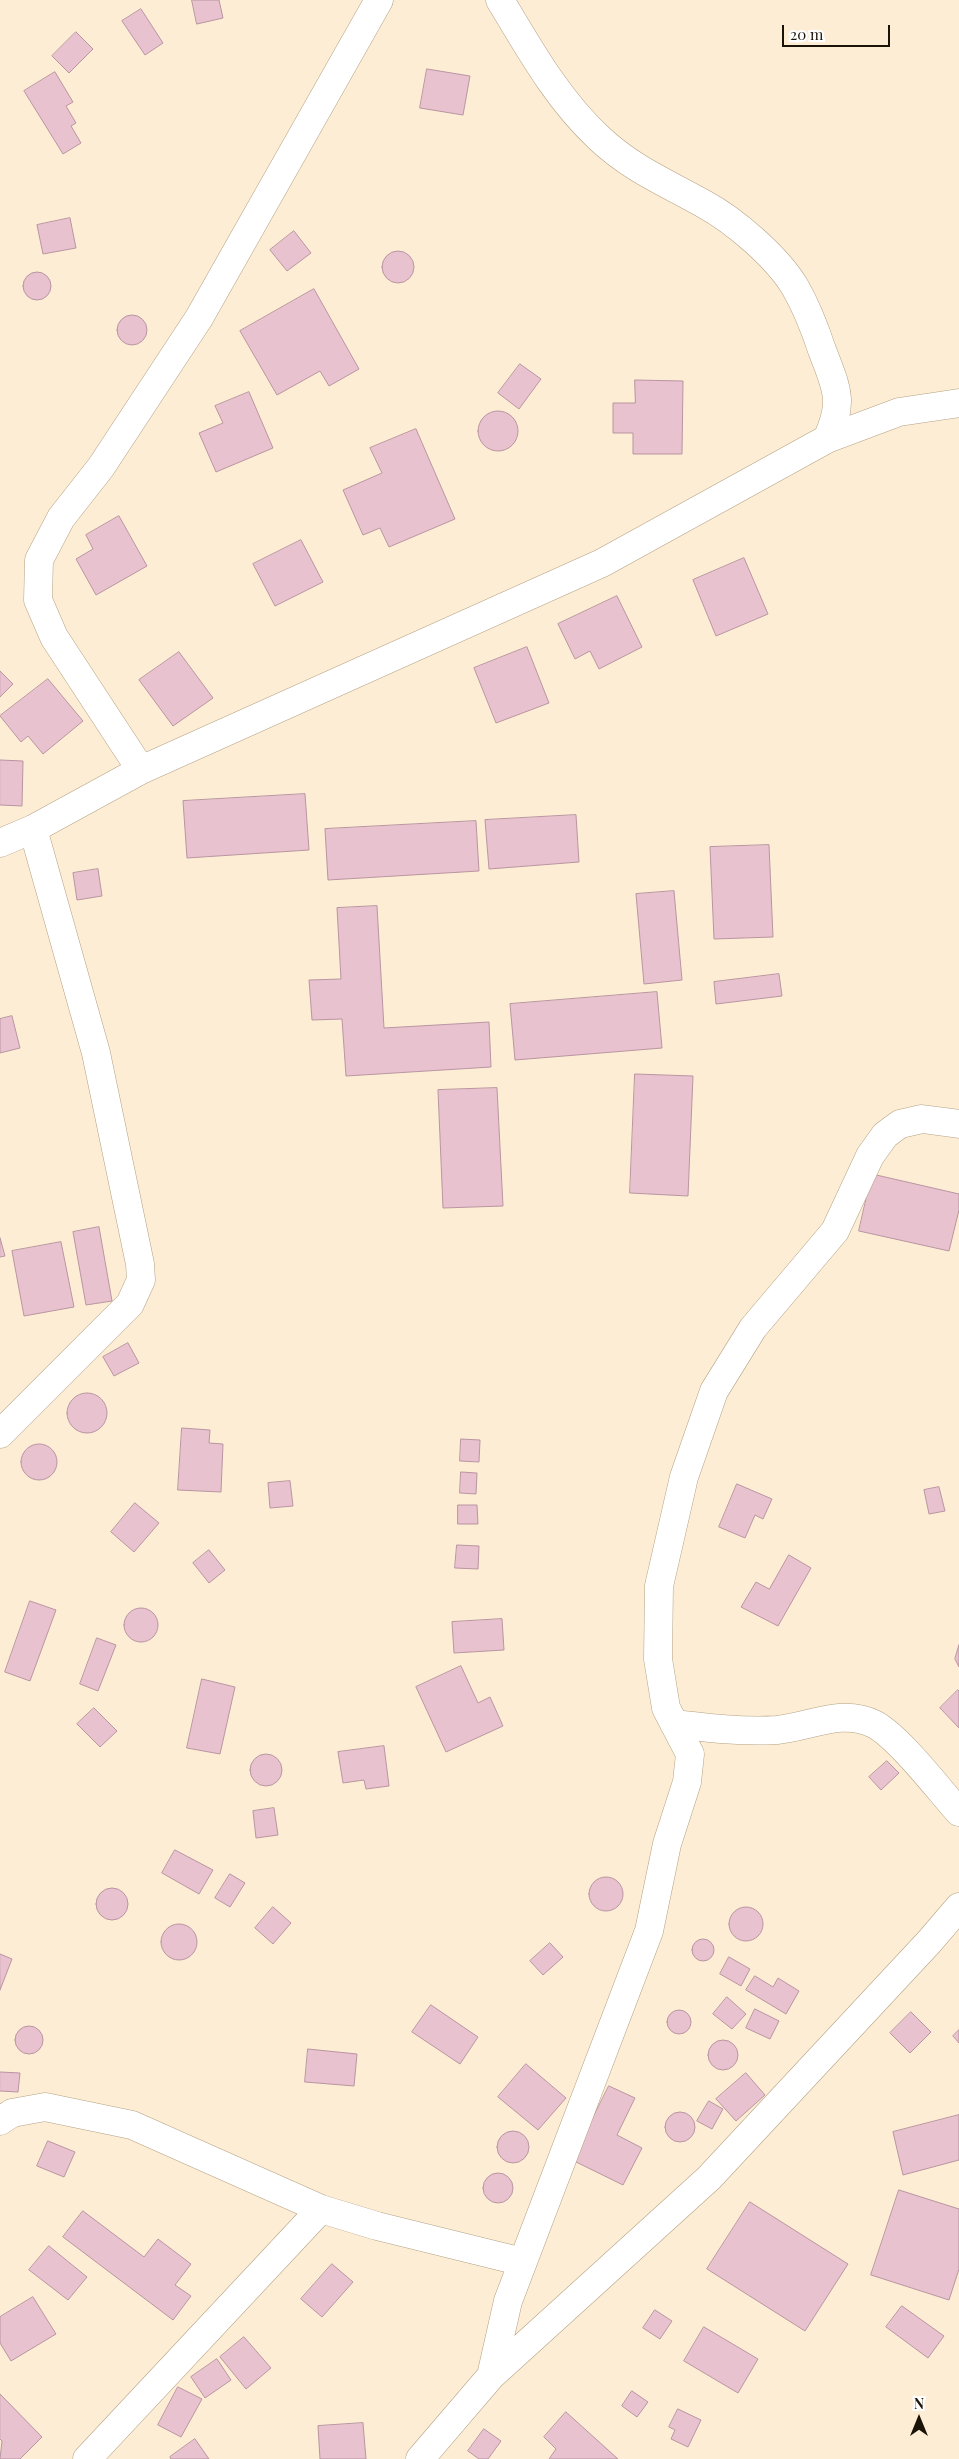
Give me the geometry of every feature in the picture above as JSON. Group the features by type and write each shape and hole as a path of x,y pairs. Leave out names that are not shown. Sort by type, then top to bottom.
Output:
{"street":[{"path":"142,770 54,637 38,600 39,560 61,518 101,467 199,318 379,0"},
{"path":"500,0 555,87 575,114 600,139 639,170 706,205 757,242 795,287 818,337 837,389 838,406 836,421 827,439"},
{"path":"0,843 33,830 142,770 602,563 827,439 899,412 959,403"},
{"path":"0,1434 130,1304 141,1280 140,1264 96,1053 33,830"},
{"path":"491,2376 508,2301 649,1931 667,1844 687,1782 690,1754 666,1708 658,1659 658,1586 684,1477 714,1391 754,1328 835,1231 870,1156 885,1136 900,1124 922,1119 959,1124"},
{"path":"674,1724 722,1730 778,1730 832,1718 862,1720 875,1725 901,1747 959,1812"},
{"path":"420,2459 491,2376 709,2178 930,1942 959,1906"},
{"path":"0,2121 12,2113 46,2107 132,2125 321,2209 376,2226 523,2262"},
{"path":"87,2459 321,2209"}],"building":[{"path":"192,0 219,0 223,18 197,24"},
{"path":"141,9 163,43 145,55 122,21"},
{"path":"76,32 93,49 69,73 52,56"},
{"path":"427,69 470,76 463,115 420,108"},
{"path":"55,72 73,102 66,106 76,123 71,126 81,143 63,154 24,91"},
{"path":"70,218 76,248 43,254 37,225"},
{"path":"294,231 311,253 287,271 270,250"},
{"path":"398,251 404,252 409,256 413,261 413,273 409,278 404,282 398,283 392,282 387,278 383,273 382,267 383,261 387,256 392,252"},
{"path":"37,272 47,276 51,286 47,296 37,300 27,296 23,286 27,276"},
{"path":"314,289 359,369 329,386 320,371 277,395 240,331"},
{"path":"132,315 143,319 147,330 143,341 132,345 121,341 117,330 121,319"},
{"path":"520,364 541,379 519,409 498,393"},
{"path":"635,380 683,381 682,454 633,454 633,433 613,433 613,403 635,403"},
{"path":"249,392 273,448 216,472 199,433 223,423 215,406"},
{"path":"498,411 512,417 518,431 512,445 498,451 484,445 478,431 484,417"},
{"path":"416,429 455,519 389,547 380,528 363,535 343,490 382,473 370,448"},
{"path":"119,516 147,566 96,595 76,559 93,549 86,535"},
{"path":"301,540 323,582 275,606 253,564"},
{"path":"744,558 768,614 716,636 693,580"},
{"path":"617,596 642,647 599,669 590,651 575,659 558,624"},
{"path":"527,647 549,703 496,723 474,668"},
{"path":"179,652 213,698 173,726 139,680"},
{"path":"0,671 13,684 0,697"},
{"path":"48,679 83,721 43,754 28,736 21,742 0,716"},
{"path":"0,760 23,761 22,806 0,805"},
{"path":"305,794 309,850 187,858 183,801"},
{"path":"576,815 579,862 489,869 485,820"},
{"path":"476,821 479,871 328,880 325,829"},
{"path":"769,845 773,937 714,939 710,847"},
{"path":"98,869 102,896 77,900 73,873"},
{"path":"674,891 682,980 644,984 636,894"},
{"path":"377,906 384,1028 489,1022 491,1067 346,1076 342,1019 312,1020 309,980 341,979 337,908"},
{"path":"779,974 782,996 716,1004 714,982"},
{"path":"657,992 662,1048 515,1060 510,1004"},
{"path":"12,1016 20,1048 0,1053 0,1019"},
{"path":"635,1074 693,1076 688,1196 630,1193"},
{"path":"497,1088 503,1206 443,1208 438,1090"},
{"path":"872,1174 959,1194 959,1210 949,1251 859,1231"},
{"path":"99,1227 112,1301 86,1305 73,1232"},
{"path":"0,1238 5,1256 0,1257"},
{"path":"61,1242 74,1307 24,1316 12,1251"},
{"path":"128,1343 139,1363 114,1376 103,1357"},
{"path":"87,1393 101,1399 107,1413 101,1427 87,1433 73,1427 67,1413 73,1399"},
{"path":"182,1428 210,1430 209,1443 223,1444 221,1492 178,1490"},
{"path":"461,1439 480,1440 479,1462 460,1461"},
{"path":"39,1444 51,1450 57,1462 51,1474 39,1480 27,1474 21,1462 27,1450"},
{"path":"461,1472 477,1473 476,1494 460,1493"},
{"path":"290,1481 293,1506 270,1508 268,1483"},
{"path":"737,1484 772,1499 763,1519 755,1515 745,1538 719,1527"},
{"path":"939,1487 945,1511 929,1514 924,1490"},
{"path":"135,1503 159,1523 134,1552 111,1532"},
{"path":"458,1505 477,1505 478,1524 458,1524"},
{"path":"457,1545 479,1546 478,1569 455,1568"},
{"path":"209,1550 225,1570 209,1583 193,1563"},
{"path":"789,1555 811,1568 778,1626 741,1607 756,1582 769,1589"},
{"path":"30,1601 56,1610 30,1681 5,1672"},
{"path":"141,1608 153,1613 158,1625 153,1637 141,1642 129,1637 124,1625 129,1613"},
{"path":"502,1619 504,1650 454,1653 452,1622"},
{"path":"97,1638 116,1645 98,1691 80,1684"},
{"path":"959,1645 959,1667 955,1659"},
{"path":"461,1666 478,1703 490,1697 503,1726 446,1752 416,1687"},
{"path":"202,1679 235,1687 220,1754 187,1748"},
{"path":"959,1691 959,1728 940,1708"},
{"path":"94,1708 117,1731 100,1747 77,1724"},
{"path":"384,1746 389,1786 366,1789 364,1780 343,1783 338,1752"},
{"path":"266,1754 272,1755 277,1759 281,1764 281,1776 277,1781 272,1785 266,1786 260,1785 255,1781 251,1776 250,1770 251,1764 255,1759 260,1755"},
{"path":"887,1761 899,1773 881,1790 869,1777"},
{"path":"274,1808 278,1835 256,1838 253,1811"},
{"path":"175,1850 213,1870 199,1894 162,1873"},
{"path":"230,1874 245,1883 230,1907 215,1898"},
{"path":"606,1877 618,1882 623,1894 618,1906 606,1911 594,1906 589,1894 594,1882"},
{"path":"112,1888 123,1893 128,1904 123,1915 112,1920 101,1915 96,1904 101,1893"},
{"path":"273,1907 291,1923 273,1944 255,1928"},
{"path":"746,1907 758,1912 763,1924 758,1936 746,1941 734,1936 729,1924 734,1912"},
{"path":"179,1924 186,1925 192,1929 196,1935 196,1949 192,1955 186,1959 179,1960 172,1959 166,1955 162,1949 161,1942 162,1935 166,1929 172,1925"},
{"path":"703,1939 713,1946 714,1950 707,1960 703,1961 693,1954 692,1950 699,1940"},
{"path":"550,1943 563,1957 543,1975 530,1961"},
{"path":"0,1954 12,1959 0,1990"},
{"path":"729,1957 750,1969 741,1986 720,1974"},
{"path":"755,1976 773,1987 778,1978 799,1991 786,2014 746,1990"},
{"path":"727,1997 746,2014 732,2029 713,2014"},
{"path":"431,2005 478,2037 460,2064 412,2032"},
{"path":"755,2009 779,2021 770,2039 746,2028"},
{"path":"679,2010 688,2013 691,2022 688,2031 679,2034 670,2031 667,2022 670,2013"},
{"path":"911,2012 931,2032 910,2053 890,2033"},
{"path":"29,2026 39,2030 43,2040 39,2050 29,2054 19,2050 15,2040 19,2030"},
{"path":"959,2030 959,2043 953,2036"},
{"path":"723,2040 733,2045 738,2055 733,2065 723,2070 713,2065 708,2055 713,2045"},
{"path":"308,2049 357,2054 354,2086 305,2082"},
{"path":"526,2064 566,2098 538,2130 498,2097"},
{"path":"0,2072 20,2073 18,2092 0,2091"},
{"path":"746,2073 765,2095 736,2121 716,2099"},
{"path":"609,2086 635,2098 617,2135 642,2148 623,2185 572,2160"},
{"path":"709,2101 723,2109 712,2129 697,2121"},
{"path":"680,2112 686,2113 694,2121 694,2133 686,2141 680,2142 674,2141 666,2133 665,2127 666,2121 674,2113"},
{"path":"959,2115 959,2160 903,2175 893,2132"},
{"path":"513,2131 519,2132 524,2136 528,2141 528,2153 524,2158 519,2162 513,2163 507,2162 502,2158 498,2153 497,2147 498,2141 502,2136 507,2132"},
{"path":"48,2141 75,2152 64,2177 37,2166"},
{"path":"498,2173 509,2177 513,2188 509,2199 498,2203 487,2199 483,2188 487,2177"},
{"path":"899,2190 959,2209 959,2269 949,2300 871,2275"},
{"path":"750,2202 848,2264 805,2331 707,2269"},
{"path":"83,2211 144,2257 158,2239 191,2264 175,2285 191,2296 173,2320 63,2237"},
{"path":"49,2246 87,2277 68,2300 29,2270"},
{"path":"332,2264 353,2282 322,2317 301,2299"},
{"path":"33,2297 56,2334 11,2361 0,2343 0,2317"},
{"path":"902,2306 944,2336 928,2358 886,2327"},
{"path":"655,2310 672,2321 660,2339 643,2328"},
{"path":"704,2327 758,2359 738,2393 684,2361"},
{"path":"244,2337 271,2368 246,2389 220,2357"},
{"path":"217,2359 231,2380 205,2398 191,2377"},
{"path":"178,2387 202,2399 181,2437 158,2425"},
{"path":"632,2391 648,2402 637,2417 622,2406"},
{"path":"0,2394 42,2437 20,2459 0,2459 2,2441 0,2439"},
{"path":"678,2409 701,2420 688,2447 671,2439 675,2430 669,2427"},
{"path":"566,2412 618,2459 549,2459 556,2449 544,2437"},
{"path":"363,2423 366,2459 320,2459 318,2426"},
{"path":"484,2429 501,2441 488,2459 479,2459 468,2451"},
{"path":"195,2439 209,2459 171,2459 170,2457"}]}
